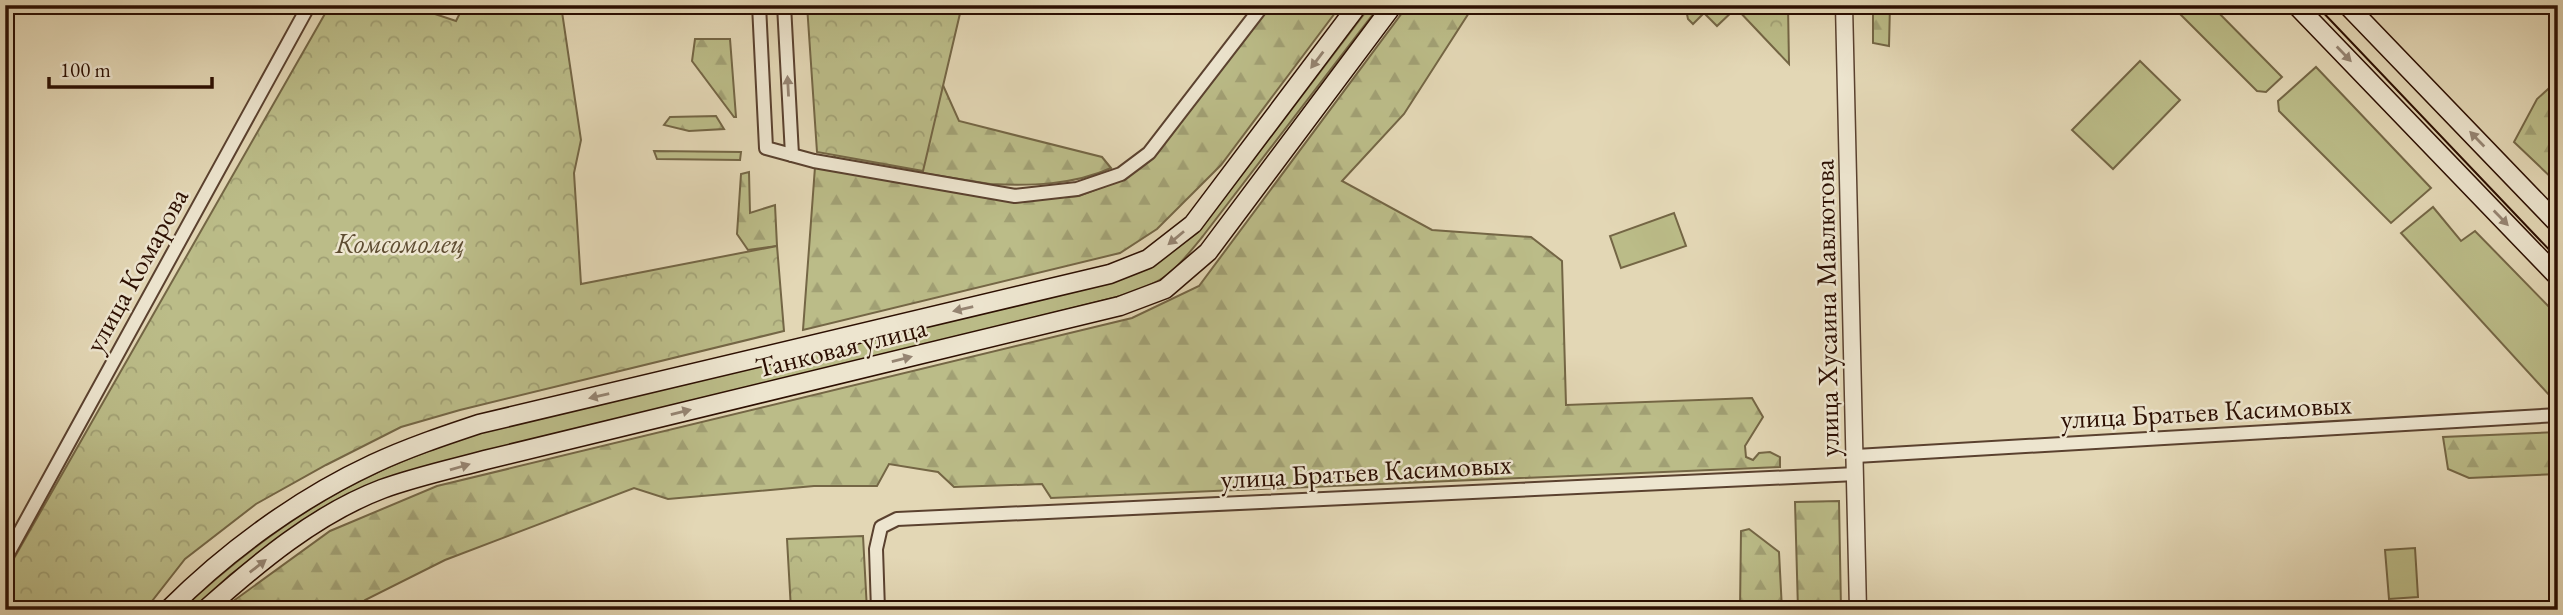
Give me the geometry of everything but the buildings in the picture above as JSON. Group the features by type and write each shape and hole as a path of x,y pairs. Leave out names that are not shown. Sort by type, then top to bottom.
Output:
{"main road":[{"name":"Танковая улица","path":"168,610 220,562 294,509 373,463 436,438 479,424 1110,274 1148,259 1193,224 1358,5"},
{"name":"Танковая улица","path":"205,610 237,581 298,536 351,503 382,489 485,460 1120,306 1166,289 1208,252 1393,5"},
{"path":"2296,5 2558,277"},
{"path":"2347,5 2558,224"}],"street":[{"name":"улица Комарова","path":"5,559 309,5"},
{"path":"759,5 766,148 814,161 1015,196 1077,189 1121,174 1149,153 1263,5"},
{"path":"784,5 792,155"},
{"name":"улица Хусаина Мавлютова","path":"1844,5 1858,610"},
{"name":"улица Братьев Касимовых","path":"1856,456 2558,415"},
{"name":"улица Братьев Касимовых","path":"878,610 876,549 881,527 897,519 1856,474"}],"green space":[{"name":"Комсомолец","path":"330,5 408,5 456,21 464,5 561,5 581,140 574,173 581,284 777,246 784,331 460,410 401,427 256,504 185,559 145,610 5,610 5,574"},
{"path":"807,5 962,5 923,171 817,152"},
{"path":"1269,5 1341,5 1221,165 1157,229 1120,253 803,330 815,167 1014,200 1079,196 1121,180"},
{"path":"1371,5 1380,5 1203,236 1175,268 1147,287 1117,297 436,467 277,540 230,575 193,610 181,610 250,551 325,500 391,466 483,431 1153,265 1198,232"},
{"path":"1408,5 1474,5 1404,114 1342,181 1432,230 1531,237 1562,261 1566,405 1752,398 1763,417 1745,446 1746,457 1753,460 1759,453 1770,452 1780,457 1780,467 1051,498 1042,484 954,487 938,472 889,464 877,486 814,486 668,499 634,488 445,560 365,600 355,610 221,610 330,531 437,486 1132,318 1199,286"},
{"path":"1685,5 1788,5 1789,64 1736,8 1717,26 1704,13 1693,24 1688,19"},
{"path":"1873,5 1890,5 1889,46 1873,43"},
{"path":"2171,5 2211,5 2282,77 2266,92 2257,91"},
{"path":"695,39 730,39 736,117 692,61"},
{"path":"2140,61 2180,100 2113,169 2072,130"},
{"path":"2316,67 2431,188 2391,223 2279,111 2278,101"},
{"path":"2558,80 2558,184 2514,142 2537,99"},
{"path":"942,83 959,121 1102,157 1111,168 1067,181 1005,185 835,159 834,151"},
{"path":"716,116 724,129 689,131 664,125 670,117"},
{"path":"654,151 741,152 740,160 657,159"},
{"path":"749,172 750,213 775,205 777,246 748,250 737,234 741,174"},
{"path":"2433,207 2461,241 2475,231 2558,316 2558,395 2550,396 2401,233"},
{"path":"1674,213 1686,246 1621,268 1610,236"},
{"path":"2558,432 2558,474 2469,478 2448,469 2443,437"},
{"path":"1839,501 1841,610 1798,610 1795,502"},
{"path":"1749,529 1779,552 1782,610 1740,610 1741,531"},
{"path":"863,536 867,610 791,610 787,539"},
{"path":"2415,548 2418,597 2389,599 2385,550"}],"tram line":[{"path":"2316,5 2558,259"}]}
